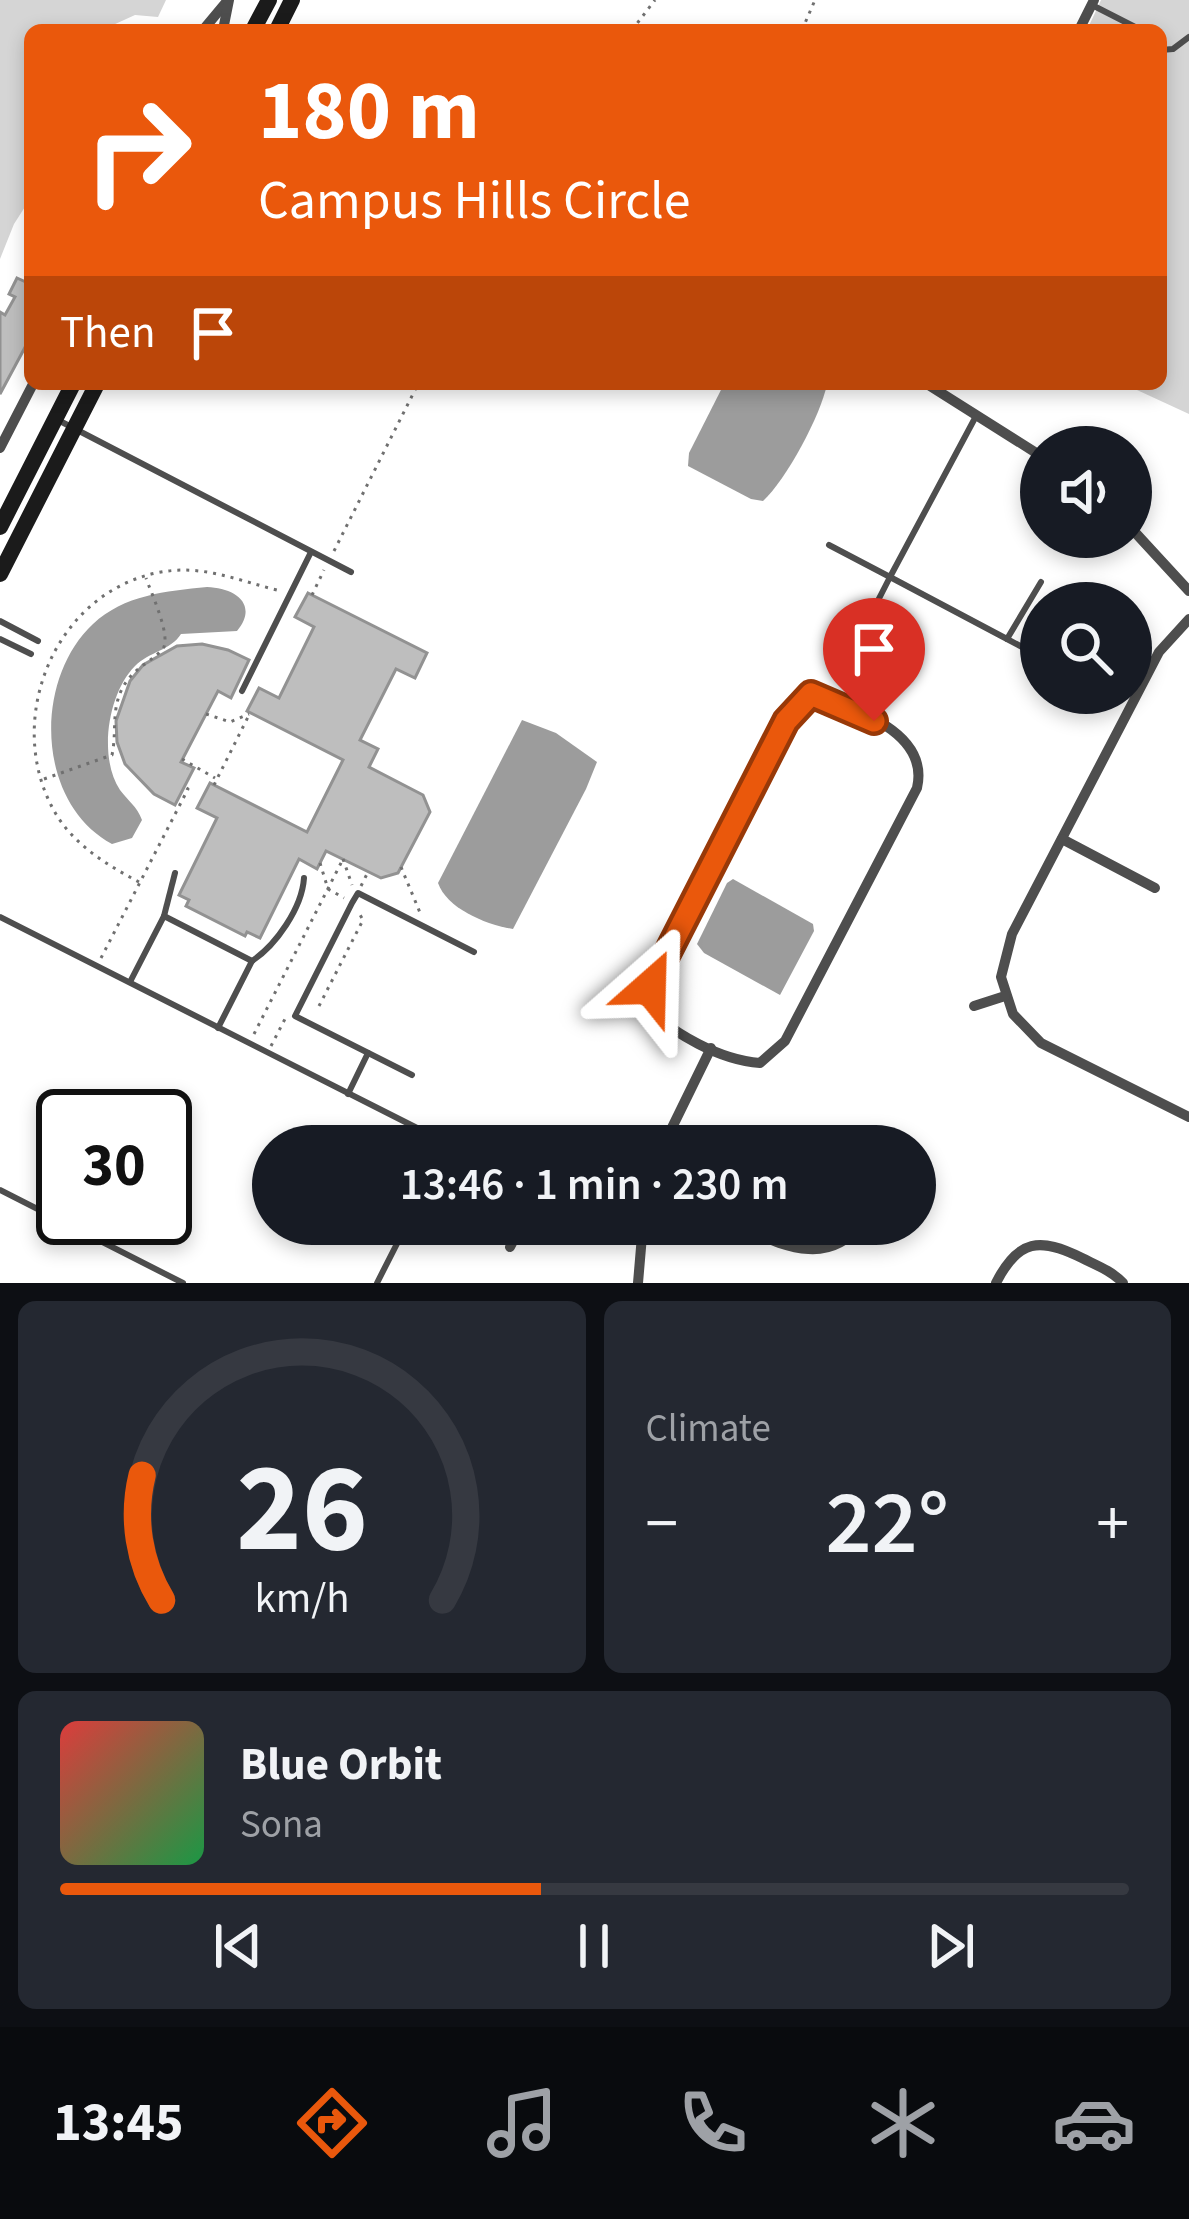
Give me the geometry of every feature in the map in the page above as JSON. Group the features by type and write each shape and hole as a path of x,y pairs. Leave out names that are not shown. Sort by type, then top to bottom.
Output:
{"street":[{"path":"208,24 228,0"},
{"path":"0,448 30,390"},
{"path":"0,527 70,390"},
{"path":"0,574 94,390"},
{"path":"937,390 1020,442"},
{"path":"1152,551 1189,591"},
{"path":"1188,1114 1041,1043 1012,1014 1001,977 1012,934 1160,652 1189,619"},
{"path":"811,694 847,707 912,746 920,774 785,1041 760,1063 712,1048 673,1029 645,1006 650,987 786,721 811,694"},
{"path":"1062,839 1155,888"},
{"path":"974,1006 1005,996"},
{"path":"674,1125 712,1048"},
{"path":"638,1283 641,1245"},
{"path":"790,1245 818,1251 834,1245"},
{"path":"996,1283 1015,1254 1027,1246 1054,1245 1123,1283"}],"lane":[{"path":"1093,2 1131,24"},
{"path":"867,622 977,414"},
{"path":"55,419 351,572"},
{"path":"830,545 1020,646"},
{"path":"242,691 311,552"},
{"path":"1007,639 1020,617"},
{"path":"0,621 38,641"},
{"path":"0,639 31,654"},
{"path":"129,983 164,916 175,873"},
{"path":"218,1028 252,961 280,933 304,878"},
{"path":"412,1075 295,1016 358,893 474,952"},
{"path":"164,916 252,961"},
{"path":"0,917 411,1125"},
{"path":"348,1094 368,1053"},
{"path":"0,1190 183,1283"},
{"path":"377,1283 396,1245"}],"path":[{"path":"637,24 655,0"},
{"path":"312,595 415,390"},
{"path":"140,882 104,863 72,835 52,807 36,764 33,720 46,665 84,612 117,587 145,577 204,569 291,593"},
{"path":"145,577 173,647"},
{"path":"112,754 112,726 123,687 136,667 163,649 167,639"},
{"path":"182,759 215,782 250,713 230,722 206,714"},
{"path":"42,780 121,751"},
{"path":"100,959 185,787"},
{"path":"253,1037 343,859"},
{"path":"401,867 425,927"},
{"path":"358,893 368,872"}],"shaded area":[{"path":"0,0 166,0 158,17 135,15 115,24 24,24 24,208 0,259"},
{"path":"1101,0 1189,0 1189,414 1137,390 1167,390 1167,24 1090,24"},
{"path":"721,390 825,390 801,446 763,501 688,466 689,453"},
{"path":"207,587 227,590 241,599 246,613 237,631 181,634 135,666 118,692 109,726 109,760 120,790 142,820 132,838 112,844 87,825 57,771 53,707 60,676 73,648 105,614 146,596"},
{"path":"522,720 556,733 597,762 513,929 469,914 450,901 438,883"},
{"path":"733,879 813,924 814,931 780,995 704,953 697,944"}],"building":[{"path":"17,278 24,281 24,349 0,394 0,312 5,315 15,297 9,294"},
{"path":"308,593 427,653 415,678 396,669 360,740 378,749 369,767 423,795 430,812 398,873 381,878 326,851 317,869 299,859 260,938 247,932 245,936 186,906 189,900 179,895 217,818 197,808 210,783 307,832 343,760 247,711 259,688 279,698 314,627 295,617"},
{"path":"202,644 249,660 231,698 218,691 181,762 194,768 175,805 154,794 125,764 116,721 130,681 143,665 177,646"}],"route":[{"path":"650,987 786,721 798,706 811,694 874,721"}]}
